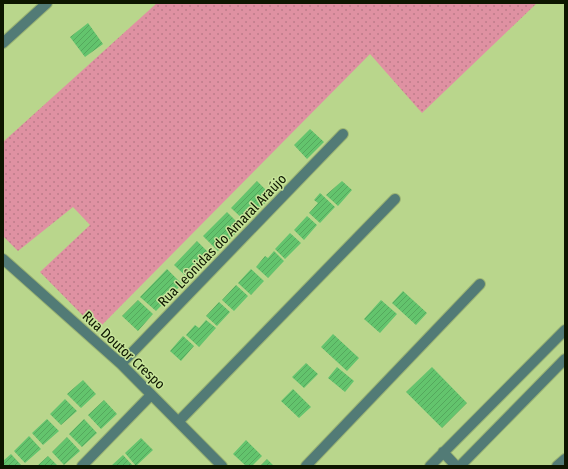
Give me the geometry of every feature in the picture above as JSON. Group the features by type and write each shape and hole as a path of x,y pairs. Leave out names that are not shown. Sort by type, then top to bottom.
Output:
{"street":[{"path":"3,44 47,3"},
{"name":"Rua Leônidas do Amaral Araújo","path":"121,364 343,134"},
{"path":"178,421 395,199"},
{"name":"Rua Doutor Crespo","path":"3,259 121,364 222,466"},
{"path":"306,466 480,284"},
{"path":"430,466 565,330"},
{"path":"460,466 565,359"},
{"path":"82,466 151,395"},
{"path":"443,452 456,466"},
{"path":"557,466 565,459"}],"shaded area":[{"path":"157,3 537,3 422,113 370,54 97,330 40,272 90,225 73,207 18,251 3,236 3,142"}],"building":[{"path":"88,23 103,44 85,57 70,37"},
{"path":"310,129 324,142 307,159 294,145"},
{"path":"257,181 272,196 246,222 231,208"},
{"path":"342,181 352,190 338,206 326,195"},
{"path":"320,193 335,207 320,223 309,213 318,203 314,200"},
{"path":"227,212 242,227 218,251 203,236"},
{"path":"307,216 317,225 304,240 294,230"},
{"path":"290,233 301,243 285,259 275,249"},
{"path":"197,241 213,257 190,280 174,265"},
{"path":"274,251 284,261 268,278 256,267 265,256 268,258"},
{"path":"167,269 182,284 156,311 140,297"},
{"path":"251,269 264,281 251,295 238,283"},
{"path":"236,285 248,296 234,311 222,300"},
{"path":"403,291 427,313 416,325 392,303"},
{"path":"138,300 153,314 138,331 122,316"},
{"path":"381,300 397,314 380,333 364,319"},
{"path":"219,302 230,312 217,326 206,316"},
{"path":"206,320 216,328 199,347 186,335 195,325 199,328"},
{"path":"333,334 359,358 347,371 321,347"},
{"path":"183,336 194,346 181,361 170,351"},
{"path":"306,363 318,374 304,388 292,377"},
{"path":"337,367 354,381 345,392 328,378"},
{"path":"432,367 467,403 442,428 406,392"},
{"path":"83,380 96,394 81,408 67,394"},
{"path":"293,389 311,407 299,418 281,401"},
{"path":"65,399 77,411 61,425 50,414"},
{"path":"104,400 117,414 101,429 88,415"},
{"path":"47,419 59,431 43,445 32,433"},
{"path":"84,419 97,433 82,447 69,434"},
{"path":"29,436 41,449 25,463 14,451"},
{"path":"67,437 80,451 64,465 52,452"},
{"path":"141,438 153,450 136,466 125,453"},
{"path":"246,440 262,456 252,466 246,466 233,454"},
{"path":"11,454 22,466 3,466 3,461"},
{"path":"123,455 133,466 111,466"},
{"path":"48,456 58,466 37,466"},
{"path":"267,459 274,466 260,466"}]}
